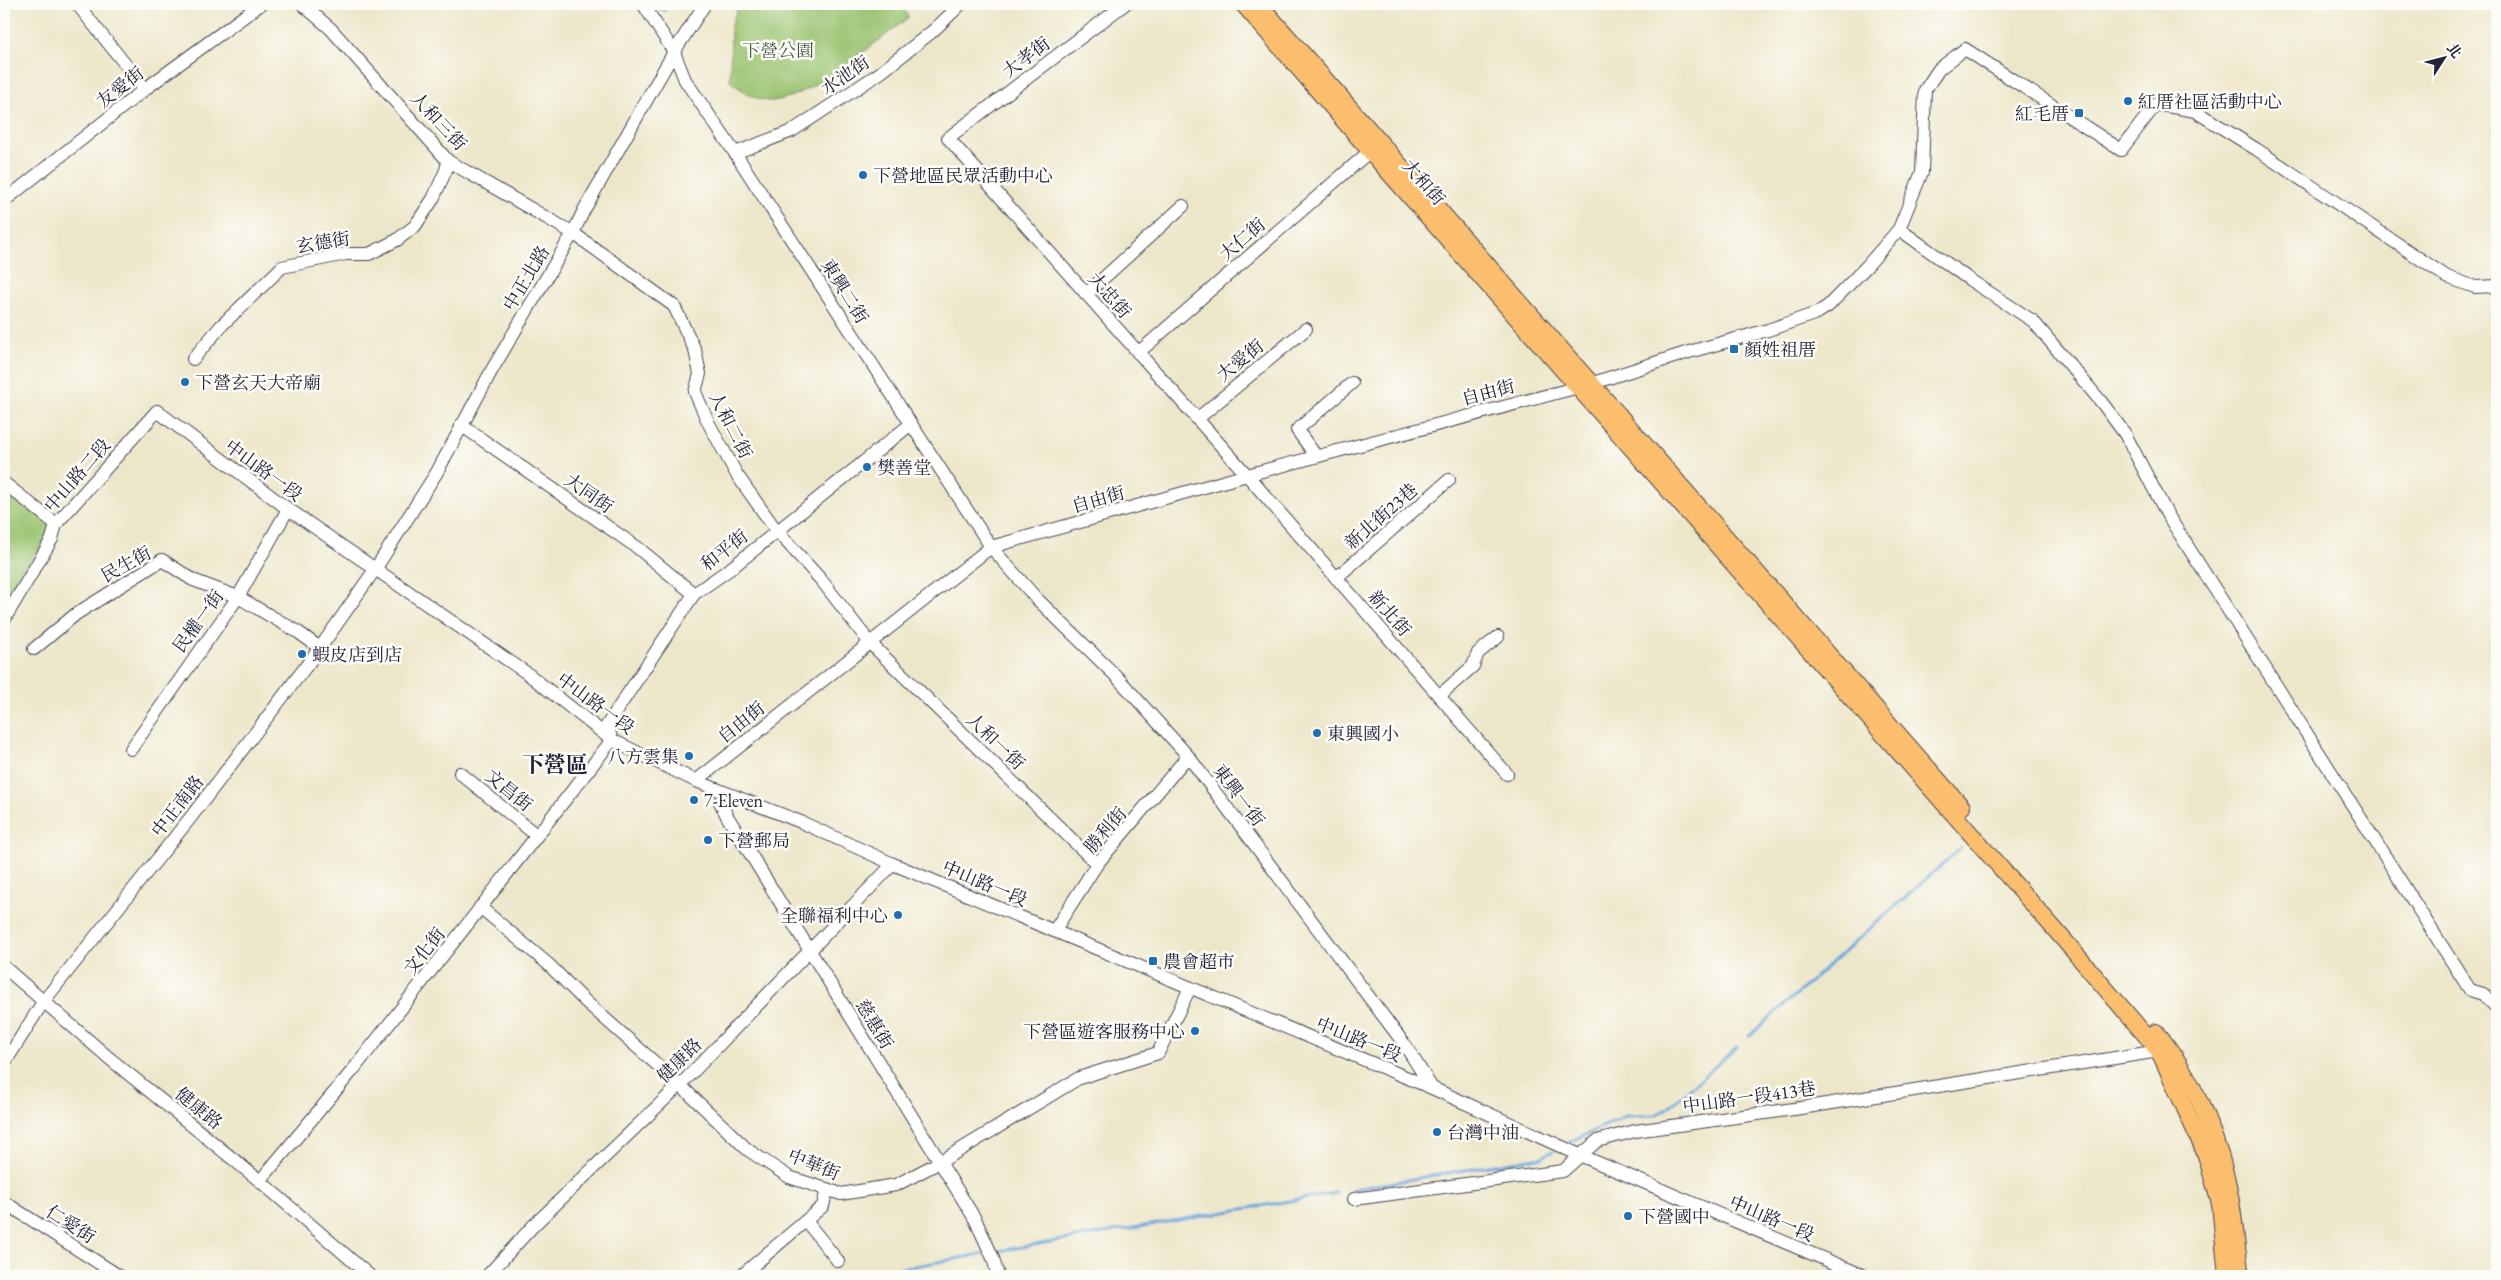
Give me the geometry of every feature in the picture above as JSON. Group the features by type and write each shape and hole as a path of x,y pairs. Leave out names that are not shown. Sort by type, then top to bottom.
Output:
{"main road":[{"name":"大和街","path":"1243,4 1370,151 1583,385"},
{"name":"大和街","path":"1259,4 1583,385"},
{"path":"1583,385 2159,1051 2206,1154 2220,1204 2228,1276"},
{"path":"1583,385 2068,927 2172,1051 2195,1094 2217,1148 2231,1199 2241,1276"}],"street":[{"path":"77,4 145,89"},
{"name":"友愛街","path":"4,201 145,89 261,4"},
{"name":"人和三街","path":"302,4 331,29 448,161 573,233"},
{"name":"東興二街","path":"643,4 674,52 685,80 736,153 991,547"},
{"name":"中正北路","path":"376,568 437,472 461,426 573,233 584,210 674,52 705,4"},
{"name":"水池街","path":"736,153 792,131 872,78 934,30 961,4"},
{"name":"大孝街","path":"948,138 1125,4"},
{"name":"自由街","path":"696,780 991,547 1316,456 1583,385 1768,330 1817,313 1828,306 1867,266 1899,229 1922,172 1926,90 1939,69 1965,49 2121,150 2156,104 2195,112 2256,149 2447,277 2475,287 2497,286"},
{"name":"大忠街","path":"948,138 1247,475"},
{"name":"大仁街","path":"1138,353 1370,151"},
{"name":"玄德街","path":"193,359 221,326 282,267 346,254 369,254 397,240 415,226 433,200 448,161"},
{"path":"1086,294 1183,206"},
{"path":"1899,229 1970,280 2033,321 2103,404 2125,434 2167,514 2470,990 2482,994 2497,1008"},
{"name":"人和二街","path":"573,233 674,306 695,350 700,374 695,392 708,422 737,474 776,530 822,581 870,643"},
{"name":"大愛街","path":"1197,419 1306,329"},
{"path":"1316,456 1297,430 1352,383"},
{"name":"中山路一段","path":"156,411 288,510 376,568 528,674 612,740 727,794 801,822 893,864 1432,1088 1582,1156 1864,1276"},
{"name":"中山路二段","path":"4,620 52,539 56,524 156,411"},
{"name":"和平街","path":"612,740 607,725 694,594 730,569 776,530 911,424"},
{"name":"大同街","path":"461,426 638,548 694,594"},
{"name":"新北街","path":"1247,475 1507,774"},
{"name":"新北街23巷","path":"1336,578 1450,480"},
{"path":"4,483 56,524"},
{"name":"民權一街","path":"131,749 238,597 288,510"},
{"name":"東興一街","path":"991,547 1035,597 1116,676 1188,756 1405,1045 1432,1088"},
{"name":"民生街","path":"34,649 76,614 162,560 193,580 238,597 298,632 320,648"},
{"name":"中正南路","path":"4,1064 44,1002 191,817 320,648 376,568"},
{"path":"1439,696 1473,666 1478,654 1498,636"},
{"name":"人和一街","path":"870,643 1097,864"},
{"name":"文化街","path":"260,1181 353,1070 612,740"},
{"name":"勝利街","path":"1054,931 1097,864 1129,829 1188,756"},
{"name":"文昌街","path":"460,773 536,835"},
{"name":"慈惠街","path":"727,794 720,802 975,1219 993,1258 998,1276"},
{"name":"健康路","path":"487,1276 534,1225 680,1085 893,864"},
{"name":"中華街","path":"480,907 548,964 585,1001 680,1085 748,1150 789,1177 841,1194 896,1185 940,1162 1079,1078 1158,1053 1190,988"},
{"name":"健康路","path":"4,967 260,1181 370,1276"},
{"name":"中山路一段413巷","path":"1354,1199 1563,1171 1597,1141 1635,1131 1811,1106 2159,1051"},
{"path":"741,1276 823,1206 827,1189"},
{"name":"仁愛街","path":"4,1202 119,1276"},
{"path":"806,1221 838,1261"}],"green space":[{"name":"下營公園","path":"739,4 912,4 915,6 903,10 909,17 862,53 822,80 786,98 766,101 744,91 730,81 731,26"},
{"path":"4,483 56,524 4,601"}],"waterway":[{"path":"656,4 665,11"},
{"path":"1749,1036 1961,848"},
{"path":"1569,1142 1626,1116 1655,1115 1667,1109 1737,1047"},
{"path":"1354,1189 1542,1157 1553,1151"},
{"path":"999,1251 1336,1193"},
{"path":"858,1276 983,1254"}],"place":[{"name":"紅厝社區活動中心","path":"2128,101"},
{"name":"紅毛厝","path":"2079,113"},
{"name":"下營地區民眾活動中心","path":"863,175"},
{"name":"顏姓祖厝","path":"1734,349"},
{"name":"下營玄天大帝廟","path":"185,382"},
{"name":"樊善堂","path":"867,467"},
{"name":"蝦皮店到店","path":"302,654"},
{"name":"東興國小","path":"1317,733"},
{"name":"八方雲集","path":"689,756"},
{"name":"7-Eleven","path":"694,800"},
{"name":"下營郵局","path":"708,840"},
{"name":"全聯福利中心","path":"898,915"},
{"name":"農會超市","path":"1153,961"},
{"name":"下營區遊客服務中心","path":"1195,1031"},
{"name":"台灣中油","path":"1437,1132"},
{"name":"下營國中","path":"1628,1216"}],"district":[{"name":"下營區","path":"555,764"}]}
